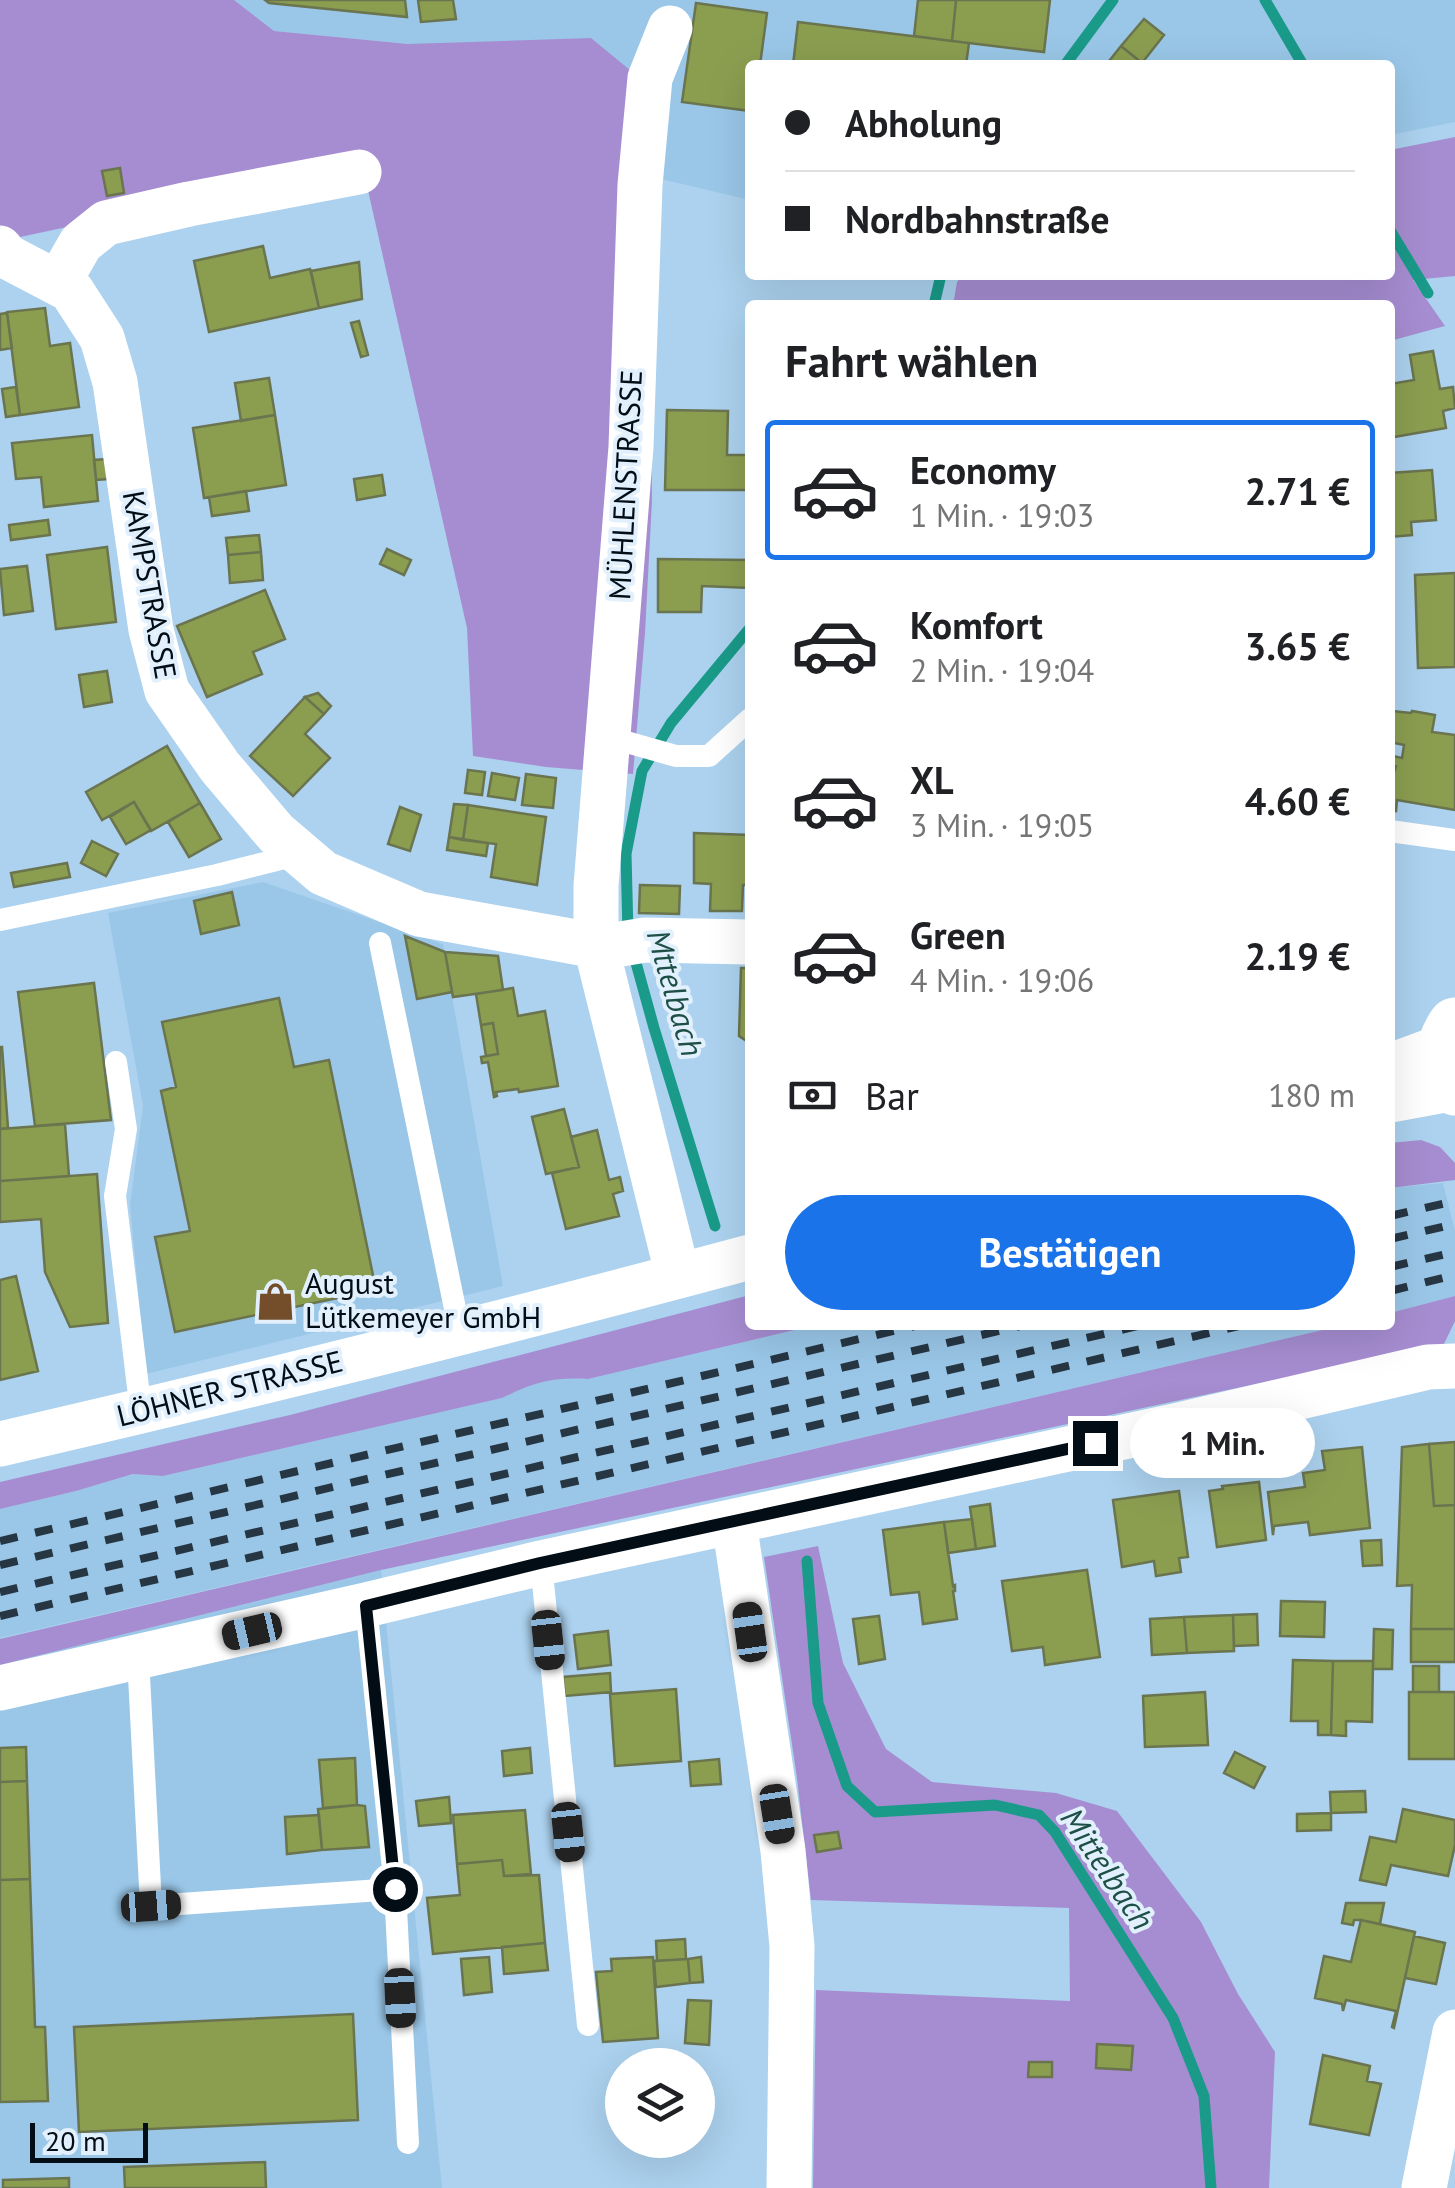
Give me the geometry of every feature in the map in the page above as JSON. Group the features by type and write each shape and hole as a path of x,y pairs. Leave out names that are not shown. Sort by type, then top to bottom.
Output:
{"street":[{"name":"MÜHLENSTRASSE","path":"674,14 650,78 640,185 619,742 596,886 615,944 678,1276"},
{"path":"58,283 81,244 106,223 358,172"},
{"name":"KAMPSTRASSE","path":"2,256 72,290 102,338 115,382 152,630 167,691 220,766 276,833 323,873 419,914 615,944"},
{"path":"615,944 745,942"},
{"path":"1395,1066 1452,1062"},
{"path":"1395,1097 1452,1062"},
{"name":"LÖHNER STRASSE","path":"0,1444 460,1333 745,1258"},
{"path":"0,1688 540,1563 1428,1367 1455,1366"},
{"path":"734,1522 783,1851 792,1946 790,2188"},
{"path":"1424,2188 1455,2032"}],"lane":[{"path":"619,742 676,756 709,756 745,724"},
{"path":"1395,831 1455,840"},
{"path":"0,920 217,876 300,854"},
{"path":"380,943 460,1333"},
{"path":"116,1062 126,1129 115,1196 141,1412"},
{"path":"540,1563 588,2025"},
{"path":"366,1606 395,1889 408,2143"},
{"path":"138,1657 151,1906 395,1889"}],"shaded area":[{"path":"0,0 234,0 274,31 408,44 591,38 636,75 649,186 652,501 633,774 473,756 467,628 362,164 6,240 0,231"},
{"path":"234,0 1455,0 1455,122 1395,134 1395,60 745,60 745,199 661,179 408,44 274,31"},
{"path":"1455,137 1455,276 1413,280 1445,326 1395,340 1395,300 954,300 959,280 1395,280 1395,149"},
{"path":"263,882 443,944 503,1286 146,1374 130,1205 143,1106 108,913"},
{"path":"1421,1140 1440,1147 1455,1163 1455,1180 1395,1187 1395,1143"},
{"path":"1443,1183 1455,1231 1455,1296 1395,1312 1395,1188"},
{"path":"745,1296 745,1330 795,1330 588,1379 544,1382 502,1398 163,1476 133,1474 0,1509 0,1482 290,1415"},
{"path":"1455,1296 1455,1321 1444,1344 381,1570 0,1665 0,1639 1323,1330 1395,1330 1395,1312"},
{"path":"795,1330 1323,1330 0,1638 0,1509 134,1474 163,1476 502,1398 530,1384 558,1377 588,1379"},
{"path":"818,1546 843,1663 886,1749 932,1782 1056,1793 1117,1811 1201,1922 1238,1994 1275,2052 1269,2188 813,2188 816,1990 1070,2001 1069,1908 811,1900 764,1557"},
{"path":"381,1570 442,2188 0,2188 0,1665"}],"building":[{"path":"265,0 405,0 407,17 269,3"},
{"path":"418,0 453,0 456,19 421,22"},
{"path":"918,0 956,0 952,41 914,36"},
{"path":"956,0 1050,0 1044,52 952,41"},
{"path":"696,3 767,13 761,60 745,60 745,110 682,102"},
{"path":"1144,19 1164,35 1144,60 1138,60 1121,46"},
{"path":"798,22 969,43 967,60 794,60"},
{"path":"1121,46 1138,60 1110,60"},
{"path":"120,168 124,193 107,196 102,171"},
{"path":"263,246 270,278 310,269 319,308 209,332 194,261"},
{"path":"359,262 362,299 319,308 311,271"},
{"path":"45,308 50,346 70,343 79,407 20,415 7,312"},
{"path":"7,313 12,348 0,350 0,314"},
{"path":"359,321 368,355 361,357 351,323"},
{"path":"1433,351 1440,389 1453,387 1455,408 1443,411 1446,428 1395,437 1395,383 1414,380 1410,355"},
{"path":"269,378 275,415 241,421 235,383"},
{"path":"16,387 20,415 6,417 2,389"},
{"path":"667,410 728,411 727,455 745,455 745,490 665,490"},
{"path":"275,415 286,485 204,498 193,428"},
{"path":"92,435 98,501 44,507 41,477 16,479 12,443"},
{"path":"106,459 108,479 96,480 94,460"},
{"path":"1432,470 1436,520 1411,522 1412,535 1395,537 1395,473"},
{"path":"382,475 385,495 357,500 354,479"},
{"path":"246,491 249,511 212,516 209,497"},
{"path":"48,520 50,535 11,540 9,525"},
{"path":"259,535 261,552 228,555 226,538"},
{"path":"107,547 116,622 56,629 47,555"},
{"path":"387,549 411,560 404,575 380,564"},
{"path":"261,552 263,580 230,583 228,555"},
{"path":"658,559 745,560 745,588 702,586 701,612 658,612"},
{"path":"27,566 33,611 4,615 0,569"},
{"path":"1455,573 1455,667 1418,668 1415,575"},
{"path":"265,590 285,639 253,652 262,674 207,697 177,626"},
{"path":"107,671 112,702 84,707 79,675"},
{"path":"318,693 331,706 324,714 305,697"},
{"path":"305,697 324,714 305,734 330,758 293,796 250,756"},
{"path":"1395,711 1435,715 1432,732 1455,735 1455,810 1397,800 1395,811 1395,756 1402,758 1404,745 1395,743"},
{"path":"167,746 200,803 151,831 134,802 102,820 86,792"},
{"path":"468,770 485,772 482,795 465,793"},
{"path":"492,773 519,778 515,800 488,796"},
{"path":"526,774 556,778 553,808 522,805"},
{"path":"134,802 151,830 126,844 110,817"},
{"path":"200,803 221,839 189,857 168,822"},
{"path":"454,804 468,805 463,840 449,837"},
{"path":"468,805 546,817 537,885 491,877 496,844 463,840"},
{"path":"400,807 421,815 410,851 388,844"},
{"path":"694,833 745,835 742,911 710,911 711,884 694,883"},
{"path":"449,837 488,843 486,856 447,850"},
{"path":"92,841 118,854 106,876 81,863"},
{"path":"67,863 70,877 14,887 11,873"},
{"path":"640,885 680,886 679,914 639,913"},
{"path":"232,892 239,925 201,934 194,901"},
{"path":"405,936 445,952 452,992 417,999"},
{"path":"445,952 498,956 503,990 453,997"},
{"path":"741,968 745,968 745,1040 739,1036"},
{"path":"94,983 111,1120 35,1126 18,992"},
{"path":"513,988 518,1016 545,1011 558,1086 496,1092 494,1097 488,1062 482,1063 481,1057 498,1054 493,1023 481,1025 476,994"},
{"path":"279,998 294,1067 329,1060 376,1290 175,1332 155,1237 190,1231 161,1091 176,1087 162,1022"},
{"path":"493,1023 498,1054 486,1056 481,1025"},
{"path":"0,1047 8,1128 0,1129"},
{"path":"564,1109 579,1167 546,1174 532,1117"},
{"path":"65,1124 69,1176 0,1181 0,1129"},
{"path":"597,1130 609,1180 620,1177 623,1191 613,1194 619,1216 566,1229 552,1173 579,1167 571,1137"},
{"path":"97,1174 108,1323 70,1327 45,1272 41,1219 0,1222 0,1181"},
{"path":"16,1276 38,1371 0,1380 0,1280"},
{"path":"1455,1442 1455,1505 1434,1506 1429,1444"},
{"path":"1262,1443 1265,1454 1241,1460 1239,1448"},
{"path":"1429,1444 1434,1506 1455,1505 1455,1629 1411,1629 1412,1585 1397,1586 1402,1447"},
{"path":"1362,1447 1370,1528 1310,1535 1308,1522 1274,1526 1273,1535 1268,1492 1305,1487 1303,1473 1325,1470 1322,1451"},
{"path":"1259,1482 1266,1540 1217,1547 1209,1491"},
{"path":"1179,1491 1188,1557 1179,1558 1181,1572 1156,1576 1154,1561 1122,1567 1113,1500"},
{"path":"990,1504 995,1546 976,1549 970,1507"},
{"path":"972,1519 976,1549 948,1553 944,1522"},
{"path":"944,1522 957,1619 923,1624 919,1592 891,1595 883,1530"},
{"path":"1381,1540 1382,1565 1363,1566 1361,1541"},
{"path":"1087,1570 1100,1657 1045,1665 1043,1647 1012,1651 1002,1581"},
{"path":"1281,1601 1325,1602 1324,1637 1280,1636"},
{"path":"1257,1614 1258,1645 1234,1646 1233,1615"},
{"path":"1233,1615 1234,1651 1187,1653 1184,1617"},
{"path":"879,1616 885,1659 859,1664 853,1619"},
{"path":"1184,1617 1187,1653 1152,1655 1150,1619"},
{"path":"1374,1629 1393,1630 1392,1669 1373,1669"},
{"path":"1411,1629 1455,1629 1455,1662 1411,1662"},
{"path":"608,1631 611,1665 578,1669 574,1635"},
{"path":"1293,1660 1333,1661 1331,1735 1318,1735 1318,1721 1291,1721"},
{"path":"1333,1661 1373,1661 1372,1722 1346,1721 1346,1736 1331,1735"},
{"path":"1413,1666 1439,1666 1439,1692 1413,1692"},
{"path":"610,1673 611,1692 565,1696 563,1677"},
{"path":"676,1689 681,1761 615,1766 610,1694"},
{"path":"1205,1692 1208,1745 1145,1747 1143,1696"},
{"path":"1409,1692 1455,1692 1455,1759 1409,1759"},
{"path":"26,1747 27,1781 0,1782 0,1748"},
{"path":"530,1748 532,1773 504,1776 502,1751"},
{"path":"1235,1752 1265,1767 1254,1788 1224,1773"},
{"path":"355,1758 357,1805 323,1808 319,1760"},
{"path":"719,1759 721,1784 691,1786 689,1762"},
{"path":"27,1781 30,1879 0,1880 0,1782"},
{"path":"1365,1791 1366,1812 1331,1813 1330,1792"},
{"path":"449,1797 451,1823 419,1826 416,1801"},
{"path":"365,1806 369,1847 322,1850 318,1809"},
{"path":"1403,1809 1455,1820 1455,1845 1448,1876 1391,1865 1386,1885 1360,1880 1370,1837 1396,1842"},
{"path":"525,1810 531,1874 504,1876 502,1860 457,1864 453,1815"},
{"path":"1331,1813 1331,1830 1297,1831 1297,1814"},
{"path":"319,1815 322,1850 287,1854 285,1817"},
{"path":"838,1832 841,1848 817,1852 814,1835"},
{"path":"502,1860 504,1876 539,1875 545,1943 433,1954 427,1898 460,1895 457,1864"},
{"path":"30,1879 35,2027 45,2027 48,2101 0,2102 0,1880"},
{"path":"1346,1903 1384,1903 1380,1924 1361,1920 1354,1920 1353,1925 1342,1923"},
{"path":"1361,1920 1415,1932 1394,2028 1396,2011 1346,2000 1343,2011 1342,2004 1315,1998 1324,1956 1351,1962"},
{"path":"1414,1936 1445,1943 1436,1984 1405,1978"},
{"path":"685,1939 686,1959 657,1961 656,1941"},
{"path":"545,1943 548,1970 504,1974 502,1947"},
{"path":"489,1957 492,1992 464,1995 461,1959"},
{"path":"653,1957 658,2038 603,2042 596,1972 612,1971 611,1959"},
{"path":"701,1957 703,1982 690,1983 688,1959"},
{"path":"688,1959 690,1983 656,1987 654,1961"},
{"path":"688,2000 711,2001 709,2045 685,2043"},
{"path":"353,2014 358,2120 79,2132 74,2027"},
{"path":"1097,2044 1133,2046 1131,2070 1096,2068"},
{"path":"1323,2055 1370,2066 1367,2081 1381,2084 1369,2135 1310,2124"},
{"path":"1029,2062 1052,2062 1052,2077 1028,2077"},
{"path":"265,2162 266,2188 125,2188 124,2167"},
{"path":"69,2178 69,2188 3,2188 3,2180"}],"waterway":[{"name":"Mttelbach","path":"1069,60 1113,0"},
{"path":"1265,0 1300,60"},
{"path":"1395,238 1428,293"},
{"name":"Mttelbach","path":"935,300 940,280"},
{"name":"Mttelbach","path":"628,934 626,854 642,771 671,723 745,634"},
{"name":"Mttelbach","path":"633,952 715,1226"},
{"name":"Mittelbach","path":"807,1561 818,1703 847,1786 875,1812 995,1805 1039,1815 1055,1832 1173,2018 1204,2096 1211,2188"}],"railway":[{"path":"1395,1215 1455,1201"},
{"path":"1395,1238 1455,1224"},
{"path":"1395,1266 1455,1252"},
{"path":"1395,1290 1455,1275"},
{"path":"0,1541 898,1330"},
{"path":"0,1565 1003,1330"},
{"path":"0,1592 1121,1330"},
{"path":"0,1616 1222,1330"}],"place":[{"name":"August Lütkemeyer GmbH","path":"275,1301"}],"route":[{"path":"395,1889 366,1606 540,1563 1095,1443"}]}
